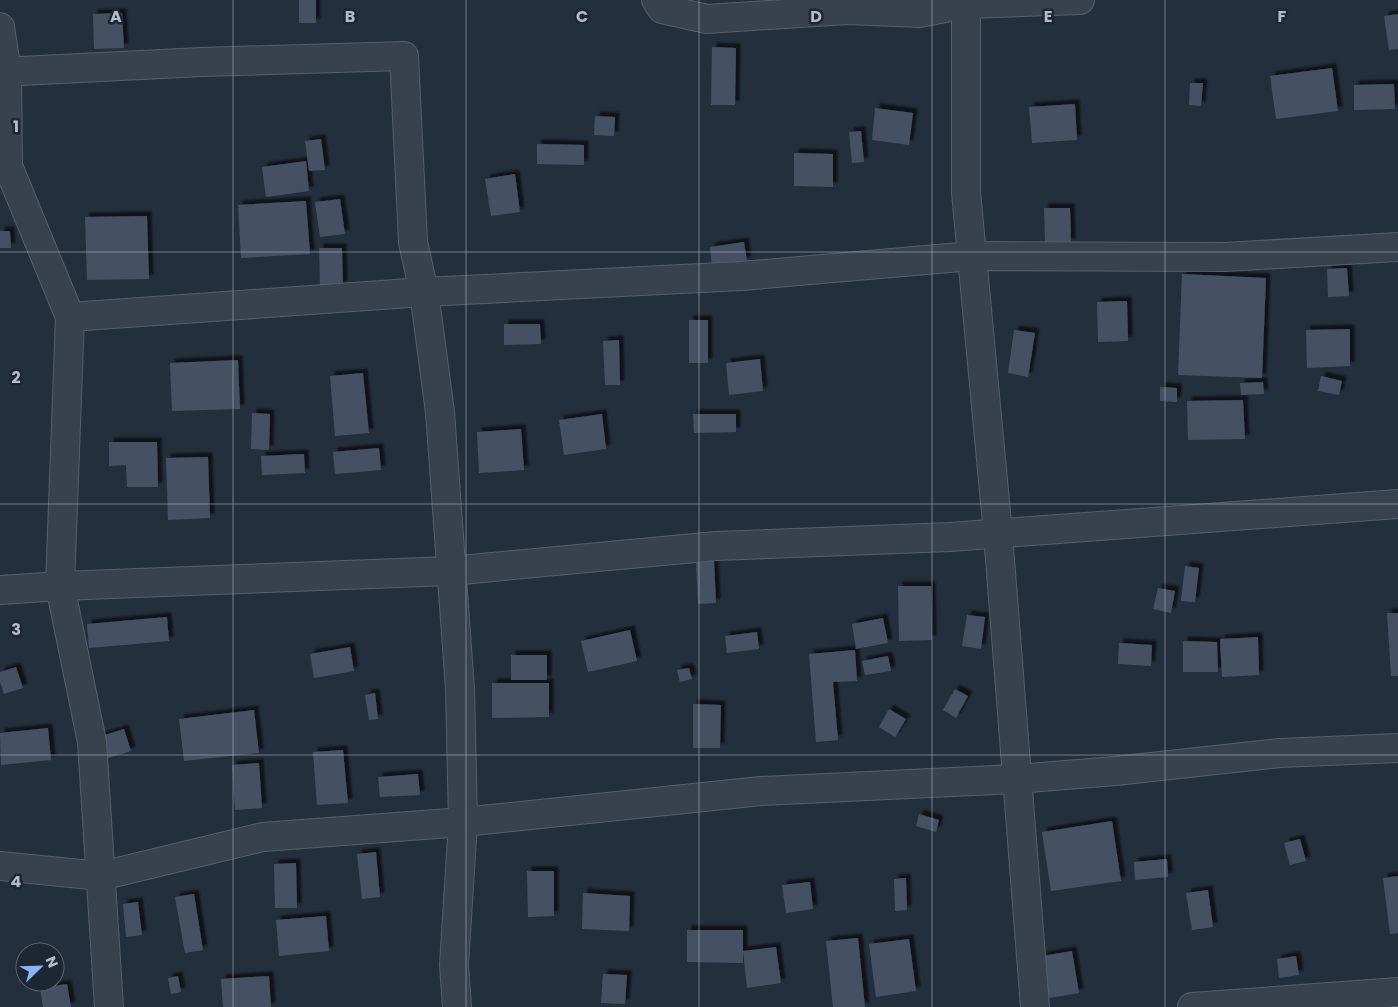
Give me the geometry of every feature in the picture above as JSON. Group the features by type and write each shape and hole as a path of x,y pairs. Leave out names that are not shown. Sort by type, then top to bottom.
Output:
{"street":[{"path":"656,0 662,9 707,19 846,10 1080,0"},
{"path":"966,4 966,192 998,534 1035,1007"},
{"path":"0,27 8,166 70,317 60,586 92,742 109,1007"},
{"path":"4,72 201,62 404,56 413,242 424,292 440,412 450,572 460,689 463,822 454,965 457,1007"},
{"path":"70,317 424,292 742,276 972,256 1225,257 1398,247"},
{"path":"0,590 60,586 450,572 716,546 998,534 1398,504"},
{"path":"0,866 101,876 262,837 463,822 761,791 1016,779 1115,771 1280,753 1398,748"},
{"path":"1192,1007 1398,992"}],"building":[{"path":"299,0 316,0 316,23 299,23"},
{"path":"122,13 124,48 94,49 93,14"},
{"path":"1398,14 1398,49 1389,50 1384,16"},
{"path":"712,47 736,48 735,105 711,105"},
{"path":"1332,68 1338,111 1276,119 1270,76"},
{"path":"1190,83 1203,83 1201,106 1189,105"},
{"path":"1394,84 1395,109 1354,110 1354,85"},
{"path":"1075,104 1077,140 1032,143 1029,107"},
{"path":"875,108 913,113 909,145 872,140"},
{"path":"595,116 615,117 614,136 594,135"},
{"path":"861,131 864,162 852,163 849,132"},
{"path":"321,139 325,170 309,171 305,141"},
{"path":"537,144 584,145 584,165 537,164"},
{"path":"794,153 833,154 833,187 794,186"},
{"path":"306,161 309,191 266,197 262,167"},
{"path":"515,174 520,212 491,216 485,179"},
{"path":"340,199 345,234 320,237 315,202"},
{"path":"306,201 310,254 241,258 238,205"},
{"path":"1044,208 1070,208 1071,243 1045,244"},
{"path":"147,216 149,279 87,280 85,217"},
{"path":"0,231 10,231 11,248 0,248"},
{"path":"744,242 747,261 712,266 710,247"},
{"path":"319,248 342,248 343,286 320,286"},
{"path":"1347,268 1349,296 1328,297 1327,269"},
{"path":"1182,274 1266,278 1262,378 1178,375"},
{"path":"1127,301 1128,341 1098,342 1097,302"},
{"path":"689,320 708,320 708,363 689,363"},
{"path":"504,324 540,324 541,344 504,345"},
{"path":"1350,329 1350,366 1307,368 1306,330"},
{"path":"1014,330 1035,333 1028,377 1008,373"},
{"path":"619,340 620,385 605,385 603,341"},
{"path":"760,359 763,391 729,395 726,363"},
{"path":"238,360 240,409 172,411 170,363"},
{"path":"363,373 369,433 335,436 330,376"},
{"path":"1321,376 1342,381 1339,395 1318,391"},
{"path":"1263,382 1264,394 1241,395 1240,383"},
{"path":"1160,387 1177,388 1177,402 1160,401"},
{"path":"1243,400 1245,439 1188,440 1187,401"},
{"path":"252,413 270,414 269,450 251,449"},
{"path":"602,414 606,449 564,455 559,420"},
{"path":"693,414 736,414 736,432 694,433"},
{"path":"521,429 524,470 479,473 477,432"},
{"path":"109,442 157,442 158,487 127,487 126,465 109,466"},
{"path":"379,448 381,470 335,474 333,452"},
{"path":"304,454 305,473 262,475 261,456"},
{"path":"208,457 210,518 168,520 166,458"},
{"path":"714,560 716,603 698,604 696,561"},
{"path":"1185,566 1199,568 1195,602 1181,601"},
{"path":"898,586 931,586 932,640 899,641"},
{"path":"1158,588 1175,591 1171,613 1153,609"},
{"path":"1387,613 1398,613 1398,676 1391,676"},
{"path":"967,615 985,617 981,649 962,646"},
{"path":"167,617 169,641 89,648 87,624"},
{"path":"883,618 888,643 856,649 852,624"},
{"path":"630,630 637,661 588,672 581,641"},
{"path":"757,632 759,649 727,653 725,636"},
{"path":"1258,637 1259,675 1222,677 1220,639"},
{"path":"1183,641 1217,642 1218,672 1183,672"},
{"path":"1119,643 1152,645 1151,666 1118,664"},
{"path":"350,647 354,671 314,678 310,654"},
{"path":"855,650 857,681 833,682 838,740 816,742 809,654"},
{"path":"511,655 547,655 547,680 511,680"},
{"path":"888,656 891,671 865,675 862,661"},
{"path":"16,667 23,688 4,694 0,682 0,672"},
{"path":"689,668 692,679 680,682 677,670"},
{"path":"492,683 549,683 549,717 492,718"},
{"path":"955,689 968,696 956,718 943,710"},
{"path":"375,693 378,719 369,720 365,695"},
{"path":"693,704 721,705 720,748 693,748"},
{"path":"889,709 906,719 895,737 879,727"},
{"path":"254,710 259,753 184,761 179,719"},
{"path":"48,728 51,760 1,765 0,733"},
{"path":"124,729 131,751 102,760 95,738"},
{"path":"343,750 348,803 317,805 313,752"},
{"path":"259,763 262,808 235,810 232,765"},
{"path":"418,774 420,795 380,797 378,777"},
{"path":"919,814 939,820 936,832 916,826"},
{"path":"1112,821 1121,881 1051,891 1042,832"},
{"path":"1300,839 1306,861 1290,865 1284,843"},
{"path":"376,852 380,897 362,899 357,854"},
{"path":"1167,859 1168,877 1135,880 1134,862"},
{"path":"296,863 297,908 275,908 274,864"},
{"path":"527,871 554,871 554,916 528,917"},
{"path":"1398,876 1398,933 1390,934 1383,878"},
{"path":"906,878 907,910 895,911 894,879"},
{"path":"810,882 813,909 786,913 782,885"},
{"path":"1208,890 1213,927 1192,930 1186,893"},
{"path":"583,893 630,896 629,931 582,929"},
{"path":"194,894 203,950 185,953 175,897"},
{"path":"138,902 142,935 126,937 123,904"},
{"path":"326,916 329,951 279,956 276,920"},
{"path":"687,930 743,930 743,963 687,962"},
{"path":"858,938 865,1007 833,1007 826,941"},
{"path":"909,939 916,991 876,997 869,944"},
{"path":"776,947 781,983 747,988 743,951"},
{"path":"1072,951 1079,993 1049,998 1042,956"},
{"path":"1296,956 1299,975 1279,978 1277,959"},
{"path":"603,974 627,975 625,1004 601,1003"},
{"path":"178,976 181,992 171,994 168,978"},
{"path":"269,976 271,1007 223,1007 221,979"},
{"path":"65,984 67,984 71,1007 43,1007 41,992 65,992"}]}
